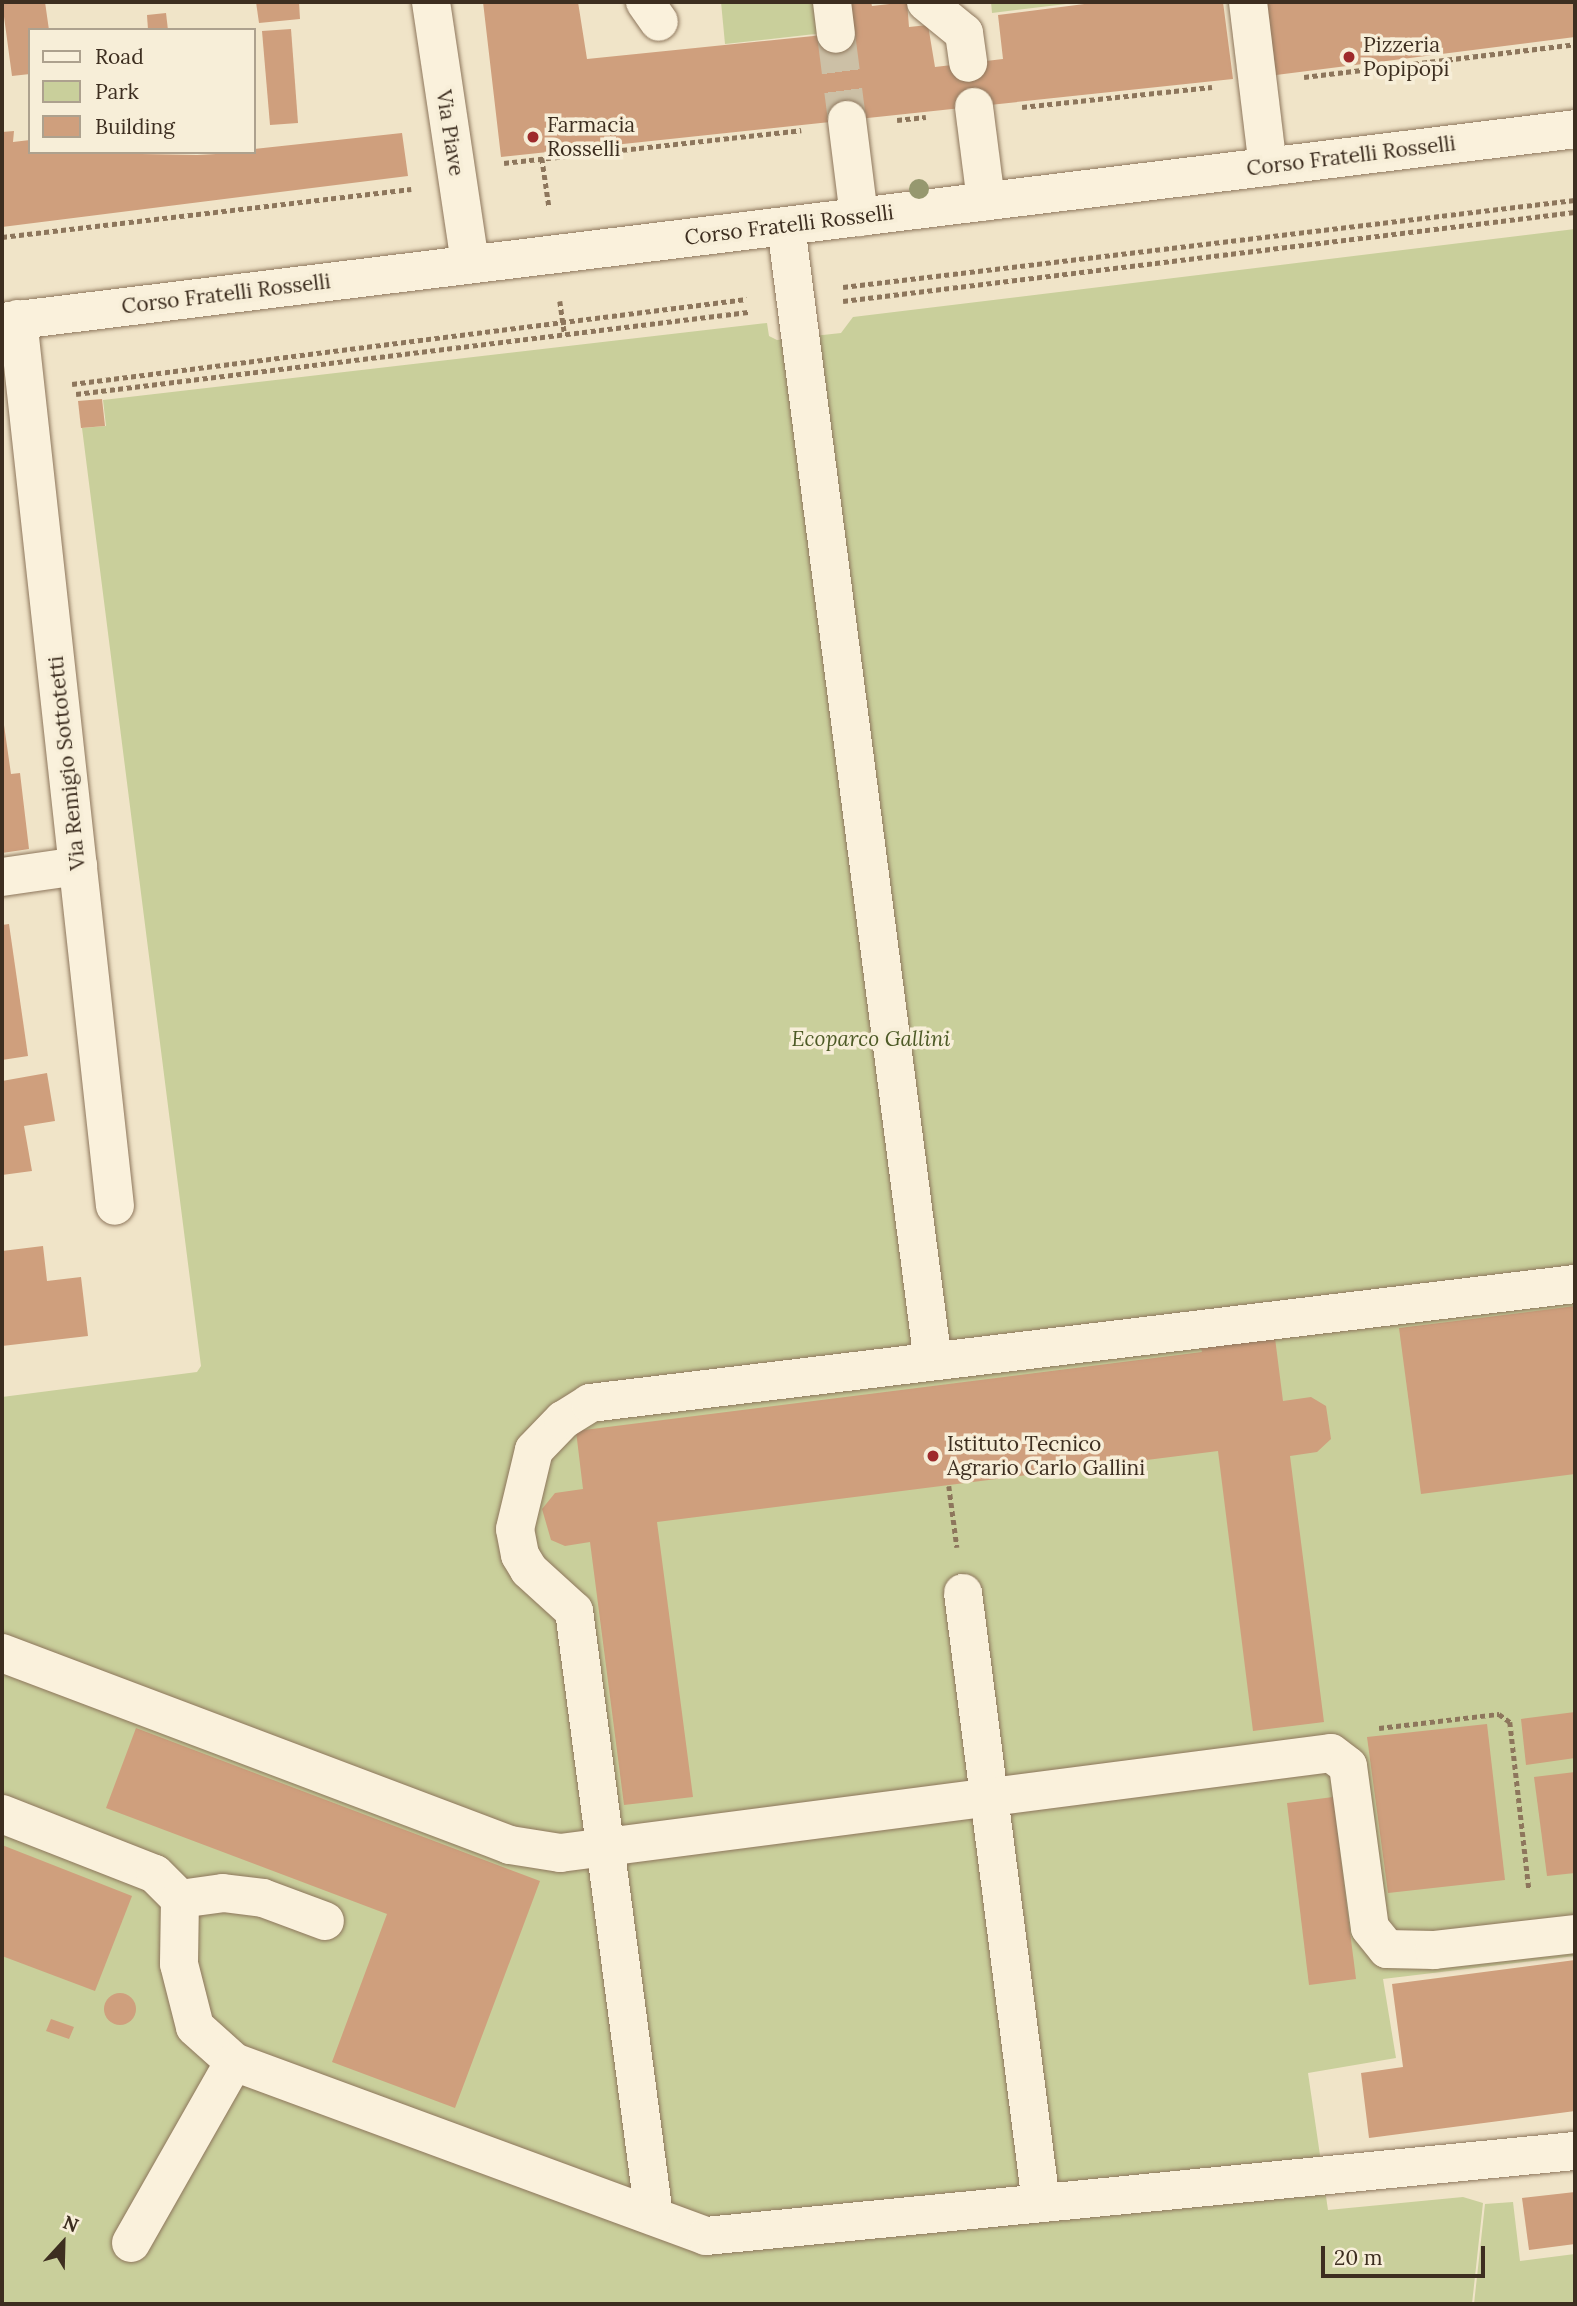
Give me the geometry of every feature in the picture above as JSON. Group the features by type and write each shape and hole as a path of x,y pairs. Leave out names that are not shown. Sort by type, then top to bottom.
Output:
{"street":[{"path":"926,2 964,33 968,63"},
{"path":"1248,2 1268,167"},
{"name":"Via Piave","path":"424,8 457,176 470,264"},
{"path":"974,110 986,201"},
{"path":"847,122 859,217"},
{"name":"Corso Fratelli Rosselli","path":"10,321 1575,129"},
{"path":"786,226 933,1362"},
{"name":"Via Remigio Sottotetti","path":"10,321 78,866 115,1206"},
{"path":"2,877 78,866"},
{"path":"654,2216 574,1611 528,1570 517,1542 520,1494 534,1450 563,1420 590,1403 1575,1284"},
{"path":"963,1593 1041,2203"},
{"path":"2,1653 510,1845 560,1853 1331,1753 1348,1766 1370,1928 1378,1942 1398,1952 1575,1934"},
{"path":"2,1814 155,1874 180,1899 179,1964 195,2027 234,2062 706,2236 1575,2151"},
{"path":"180,1899 223,1893 263,1898 325,1921"},
{"path":"131,2243 234,2062"}],"path":[{"path":"2,237 408,190 507,162 847,122 1258,82 1575,44"},
{"path":"949,1486 963,1593"},
{"path":"1331,1753 1343,1732 1499,1714 1510,1722 1535,1939"}],"green space":[{"path":"721,2 820,2 824,33 725,44"},
{"path":"991,2 1083,2 992,13"},
{"name":"Ecoparco Gallini","path":"1575,229 1575,1956 1383,1979 1396,2058 1308,2073 1328,2210 1463,2197 1483,2203 1472,2304 2,2304 2,1397 197,1372 201,1366 82,428 106,426 103,400 767,323 769,336 777,340 841,333 853,317"},
{"path":"1513,2202 1520,2261 1575,2254 1575,2304 1474,2304 1485,2204"}],"building":[{"path":"2,2 45,2 49,28 28,28 28,74 12,76"},
{"path":"256,2 299,2 300,19 259,23"},
{"path":"483,2 578,2 587,59 853,32 849,2 871,2 872,6 907,2 909,27 928,25 935,67 1003,59 998,15 1100,2 1223,2 1233,79 501,157"},
{"path":"1267,2 1575,2 1575,37 1276,75"},
{"path":"166,13 168,28 148,28 147,15"},
{"path":"291,29 298,123 270,125 262,31"},
{"path":"14,131 13,142 28,140 28,154 197,155 256,154 256,149 402,133 408,176 2,227 2,132"},
{"path":"102,399 105,426 81,428 78,401"},
{"path":"2,711 11,774 20,773 29,849 2,853"},
{"path":"9,924 28,1056 2,1060 2,925"},
{"path":"47,1073 55,1121 24,1126 32,1171 2,1175 2,1081"},
{"path":"43,1246 47,1281 81,1277 88,1336 2,1346 2,1251"},
{"path":"1575,1306 1575,1474 1421,1494 1399,1328"},
{"path":"1275,1338 1283,1401 1311,1397 1326,1406 1331,1439 1317,1452 1290,1456 1324,1722 1253,1731 1218,1451 657,1522 693,1797 624,1805 590,1542 565,1546 551,1540 542,1509 555,1493 583,1489 576,1431 1202,1352 1201,1348"},
{"path":"1575,1712 1575,1758 1526,1765 1521,1719"},
{"path":"1487,1724 1505,1880 1388,1893 1367,1737"},
{"path":"136,1728 540,1881 455,2108 332,2062 387,1914 106,1808"},
{"path":"1575,1772 1575,1873 1547,1876 1534,1777"},
{"path":"1333,1797 1356,1979 1309,1985 1287,1803"},
{"path":"2,1845 132,1896 95,1991 2,1956"},
{"path":"1575,1960 1575,2111 1369,2138 1361,2073 1403,2067 1392,1984"},
{"path":"120,1993 132,1997 136,2009 132,2021 120,2025 108,2021 104,2009 108,1997"},
{"path":"51,2019 74,2027 69,2039 46,2031"},
{"path":"1575,2192 1575,2244 1529,2250 1522,2198"}],"tunnel":[{"path":"836,34 847,120"}],"place":[{"name":"Pizzeria Popipopi","path":"1349,57"},
{"name":"Farmacia Rosselli","path":"533,137"},
{"name":"Istituto Tecnico Agrario Carlo Gallini","path":"933,1456"}]}
